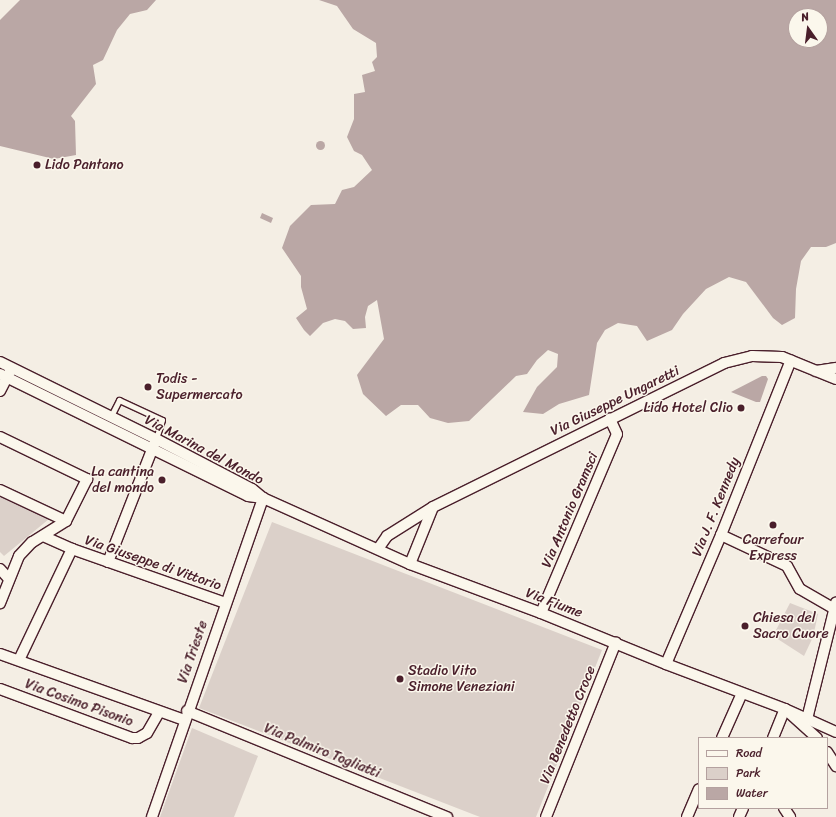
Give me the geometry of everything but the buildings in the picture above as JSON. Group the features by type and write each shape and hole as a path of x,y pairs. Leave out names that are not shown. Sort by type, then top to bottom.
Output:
{"street":[{"name":"Via Giuseppe Ungaretti","path":"378,549 387,536 433,507 610,418 724,363 752,356 782,357 836,380"},
{"name":"Via J. F. Kennedy","path":"666,664 721,536 791,360"},
{"name":"Via Marina del Mondo","path":"0,362 156,439 252,489 263,498"},
{"path":"0,391 3,376 11,368"},
{"path":"816,371 836,368"},
{"name":"Via Marina del Mondo","path":"3,376 248,496 263,498"},
{"name":"Via Antonio Gramsci","path":"541,613 617,434 610,418"},
{"path":"0,437 87,479 66,521 32,542 19,556 0,603"},
{"path":"108,562 156,439"},
{"path":"0,490 66,521"},
{"name":"Via Fiume","path":"263,498 410,564 616,642 666,664 785,709 836,732"},
{"name":"Via Trieste","path":"152,817 225,603 263,498"},
{"path":"410,564 433,507"},
{"name":"Via Giuseppe di Vittorio","path":"43,536 72,549 225,603"},
{"path":"721,536 787,566 800,589 835,606 807,719"},
{"name":"Via Giuseppe di Vittorio","path":"19,660 72,549"},
{"path":"0,569 9,579"},
{"name":"Via Benedetto Croce","path":"546,817 616,642"},
{"name":"Via Cosimo Pisonio","path":"0,654 159,712 186,716"},
{"name":"Via Cosimo Pisonio","path":"0,689 132,738 138,738 147,733 159,712"},
{"path":"722,737 742,692"},
{"path":"773,737 785,709 816,737"},
{"name":"Via Palmiro Togliatti","path":"186,716 447,817"},
{"path":"828,754 836,766"},
{"path":"687,817 698,791"}],"lane":[{"path":"111,416 119,400 162,420 156,439"}],"green space":[{"path":"0,497 49,519 4,556 0,552"},
{"name":"Stadio Vito Simone Veneziani","path":"272,522 602,650 536,817 480,817 199,708"},
{"path":"790,603 818,614 813,637 804,656 773,636"},
{"path":"192,728 258,756 234,817 160,817"}],"water":[{"path":"20,0 156,0 147,10 130,14 117,30 103,60 93,65 96,84 71,116 75,121 76,155 54,159 0,146 0,20"},
{"path":"319,0 836,0 836,243 826,247 811,247 801,261 796,289 795,318 782,325 773,318 746,282 729,277 706,289 683,314 672,330 647,341 637,326 618,323 605,330 597,343 589,395 559,404 543,414 523,412 537,387 557,367 558,354 548,350 537,360 527,374 516,376 469,421 448,423 430,418 418,405 401,405 386,416 363,394 357,375 384,339 377,300 368,306 365,317 366,328 353,329 345,321 335,319 323,323 310,336 296,318 307,309 301,287 301,276 282,248 290,226 311,205 335,204 342,190 354,187 372,170 362,155 354,151 347,137 354,119 354,94 365,92 362,75 375,71 372,62 377,57 376,43 353,29 337,6"},
{"path":"320,140 325,145 320,150 315,145"},
{"path":"262,213 273,218 271,223 260,218"},
{"path":"762,376 766,376 768,379 760,402 756,402 731,392"}],"place":[{"name":"Lido Pantano","path":"37,165"},
{"name":"Todis - Supermercato","path":"148,387"},
{"name":"Lido Hotel Clio","path":"741,408"},
{"name":"La cantina del mondo","path":"162,480"},
{"name":"Carrefour Express","path":"773,525"},
{"name":"Chiesa del Sacro Cuore","path":"745,626"},
{"name":"Stadio Vito Simone Veneziani","path":"400,679"}]}
